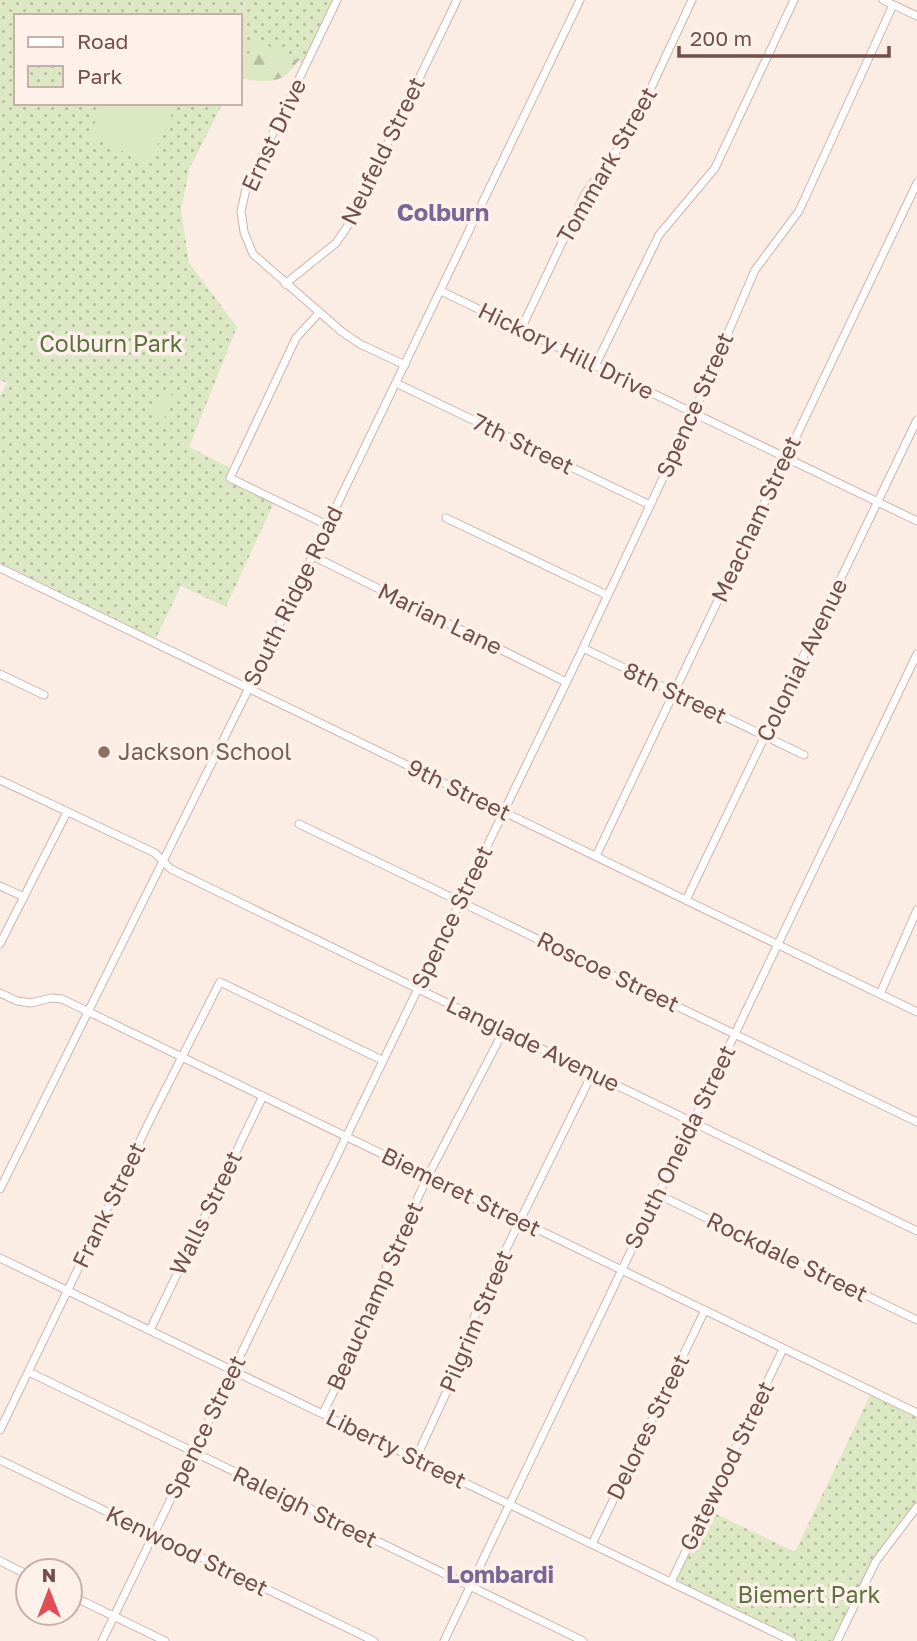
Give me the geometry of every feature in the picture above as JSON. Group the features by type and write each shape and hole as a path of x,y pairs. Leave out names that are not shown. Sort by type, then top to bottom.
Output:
{"street":[{"name":"Ernst Drive","path":"337,0 246,189 242,211 244,232 253,254 319,313 360,344 405,365"},
{"name":"Neufeld Street","path":"285,284 335,243 347,227 457,0"},
{"name":"South Ridge Road","path":"0,1189 249,688 580,0"},
{"name":"Tommark Street","path":"521,329 585,194 631,131 692,0"},
{"path":"596,364 659,235 715,168 794,0"},
{"path":"883,0 917,16"},
{"name":"Spence Street","path":"102,1641 583,648 694,412 755,270 799,211 893,5"},
{"name":"Meacham Street","path":"596,856 917,183"},
{"name":"Hickory Hill Drive","path":"441,291 917,521"},
{"path":"319,313 296,338 230,478 327,526"},
{"name":"7th Street","path":"397,383 650,505"},
{"name":"Colonial Avenue","path":"686,900 917,421"},
{"path":"446,518 607,595"},
{"name":"Marian Lane","path":"313,556 566,682"},
{"name":"9th Street","path":"0,568 917,1012"},
{"name":"8th Street","path":"583,648 804,755"},
{"name":"South Oneida Street","path":"444,1641 917,654"},
{"path":"0,674 44,695"},
{"name":"Langlade Avenue","path":"0,780 155,853 171,869 917,1231"},
{"path":"0,944 67,812"},
{"name":"Roscoe Street","path":"299,824 917,1122"},
{"path":"0,886 23,897"},
{"path":"880,994 917,910"},
{"name":"Frank Street","path":"0,1430 220,982 382,1060"},
{"name":"Biemeret Street","path":"0,993 17,1001 30,1003 62,999 917,1413"},
{"name":"Beauchamp Street","path":"323,1413 352,1355 392,1253 428,1176 504,1030"},
{"name":"Pilgrim Street","path":"416,1458 447,1389 480,1302 593,1072"},
{"name":"Walls Street","path":"150,1330 263,1096"},
{"name":"Rockdale Street","path":"657,1194 917,1320"},
{"name":"Liberty Street","path":"0,1258 792,1641"},
{"name":"Delores Street","path":"592,1544 705,1310"},
{"name":"Gatewood Street","path":"671,1583 783,1349"},
{"name":"Raleigh Street","path":"29,1371 583,1641"},
{"name":"Kenwood Street","path":"0,1460 374,1641"},
{"path":"837,1641 876,1561 917,1507"},
{"path":"84,1602 165,1641"}],"green space":[{"path":"0,0 325,13 289,73 279,79 262,81 242,78 242,14 14,14"},
{"name":"Colburn Park","path":"0,0 337,0 306,65 256,40 242,67 242,14 14,14 14,105 222,105 190,167 181,209 189,263 237,327 189,447 234,470 230,478 275,500 226,607 181,586 154,642 0,568 0,396 7,383 0,380"},
{"path":"103,105 176,105 149,163 89,136"},
{"path":"163,391 175,397 163,420 151,415"},
{"name":"Biemert Park","path":"872,1391 917,1413 917,1507 876,1561 837,1641 792,1641 671,1582 706,1509 795,1552"}],"place":[{"name":"Jackson School","path":"104,752"}],"district":[{"name":"Colburn","path":"443,213"},
{"name":"Lombardi","path":"500,1575"}]}
